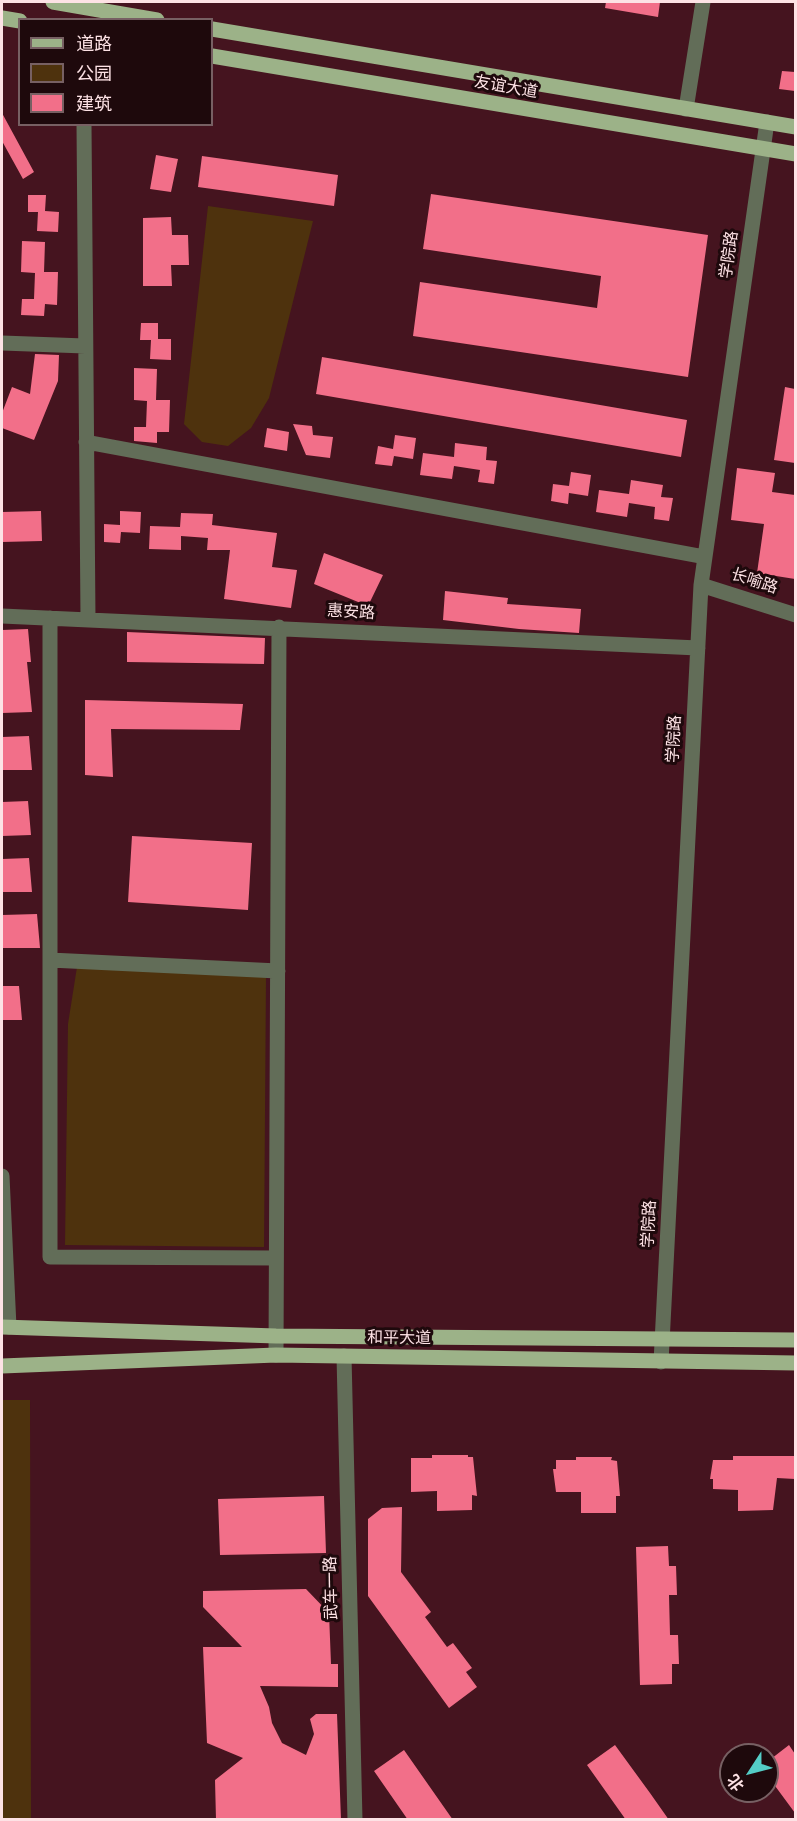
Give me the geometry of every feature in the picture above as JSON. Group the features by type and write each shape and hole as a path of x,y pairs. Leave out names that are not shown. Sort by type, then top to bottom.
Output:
{"main road":[{"path":"53,2 121,7 151,18"},
{"path":"2,18 18,21"},
{"name":"友谊大道","path":"213,29 795,127"},
{"name":"友谊大道","path":"213,56 795,154"},
{"name":"和平大道","path":"5,1327 276,1336 795,1340"},
{"name":"和平大道","path":"2,1366 276,1355 795,1363"}],"street":[{"path":"686,109 703,2"},
{"name":"学院路","path":"661,1362 701,585 767,122"},
{"path":"84,126 87,619"},
{"path":"2,344 85,346"},
{"path":"86,442 705,557"},
{"name":"长喻路","path":"701,585 795,615"},
{"name":"惠安路","path":"2,616 698,648"},
{"path":"50,618 50,1257 276,1258"},
{"path":"276,1355 279,627"},
{"path":"50,960 278,971"},
{"path":"2,1176 5,1327"},
{"name":"武车一路","path":"344,1356 355,1820"}],"green space":[{"path":"208,206 313,221 269,398 251,428 228,446 202,442 184,424"},
{"path":"77,967 266,976 264,1247 65,1245 68,1024"},
{"path":"2,1400 30,1400 31,1819 2,1819"}],"building":[{"path":"606,2 660,2 658,17 605,8"},
{"path":"782,71 795,72 795,91 779,89"},
{"path":"2,113 34,172 23,179 2,141"},
{"path":"156,155 178,159 171,192 150,189"},
{"path":"202,156 338,175 334,206 198,187"},
{"path":"431,194 708,235 688,377 413,336 420,282 597,308 601,276 423,249"},
{"path":"28,195 46,195 45,211 59,212 58,232 37,231 38,212 28,212"},
{"path":"171,217 172,235 188,235 189,265 171,265 172,286 143,286 143,218"},
{"path":"22,241 45,242 44,272 58,272 57,305 45,304 44,316 21,315 22,299 34,299 35,273 21,272"},
{"path":"141,323 158,323 158,339 171,339 171,360 150,359 151,340 140,340"},
{"path":"35,354 59,355 58,381 34,440 2,428 2,413 12,387 30,394"},
{"path":"322,357 687,420 681,457 316,394"},
{"path":"134,368 157,369 156,400 170,400 169,432 157,432 157,443 134,441 134,427 146,427 147,401 134,400"},
{"path":"785,387 795,389 795,463 774,460"},
{"path":"293,424 312,426 313,435 333,437 330,458 306,455"},
{"path":"267,428 289,432 287,451 264,447"},
{"path":"395,435 416,438 413,459 394,456 392,466 375,464 378,446 393,449"},
{"path":"455,443 487,447 486,460 497,461 494,484 478,482 480,470 454,466 452,479 420,475 423,453 454,457"},
{"path":"737,468 775,473 772,492 795,495 795,579 757,573 764,524 731,520"},
{"path":"571,472 591,475 588,496 569,493 568,504 551,501 553,484 569,486"},
{"path":"631,480 663,485 661,497 673,498 669,521 654,519 655,507 629,503 627,517 596,512 599,490 629,494"},
{"path":"41,511 42,541 2,542 2,512"},
{"path":"120,511 141,512 140,533 121,532 120,543 104,542 104,524 120,525"},
{"path":"181,513 213,514 212,525 277,533 272,567 297,570 291,608 224,599 230,550 207,550 208,538 181,536 181,550 149,549 150,526 180,527"},
{"path":"324,553 383,575 368,606 314,584"},
{"path":"445,591 508,598 507,604 581,609 579,633 443,620"},
{"path":"28,629 31,662 27,662 32,712 2,713 2,630"},
{"path":"127,632 265,638 264,664 127,662"},
{"path":"85,700 243,704 240,730 111,729 113,777 85,775"},
{"path":"29,736 32,770 2,770 2,737"},
{"path":"28,801 31,835 2,836 2,802"},
{"path":"132,836 252,843 248,910 128,902"},
{"path":"29,858 32,892 2,892 2,859"},
{"path":"37,914 40,948 2,948 2,915"},
{"path":"2,986 19,986 22,1020 2,1020"},
{"path":"432,1455 473,1457 477,1496 472,1495 472,1510 437,1511 437,1491 411,1492 411,1458 432,1458"},
{"path":"733,1456 795,1456 795,1479 777,1478 773,1510 738,1511 738,1490 713,1489 713,1479 710,1479 713,1460 733,1460"},
{"path":"576,1457 612,1457 611,1460 617,1461 620,1496 616,1496 616,1513 581,1513 581,1492 556,1492 553,1469 556,1469 556,1460 576,1460"},
{"path":"324,1496 326,1553 220,1555 218,1499"},
{"path":"402,1507 401,1572 431,1612 425,1617 447,1647 453,1643 472,1668 466,1672 477,1687 449,1708 368,1596 368,1519 382,1508"},
{"path":"668,1546 669,1566 676,1566 677,1595 669,1595 670,1635 678,1635 679,1664 672,1664 672,1684 640,1685 636,1547"},
{"path":"306,1589 329,1613 331,1664 338,1664 338,1687 260,1686 269,1707 272,1723 282,1743 306,1755 314,1734 310,1719 316,1714 337,1714 341,1820 216,1820 215,1780 243,1758 207,1743 203,1647 242,1647 203,1607 203,1591"},
{"path":"615,1745 669,1820 626,1820 587,1765"},
{"path":"789,1745 795,1754 795,1813 779,1791 779,1753"},
{"path":"404,1750 453,1820 408,1820 374,1771"}]}
